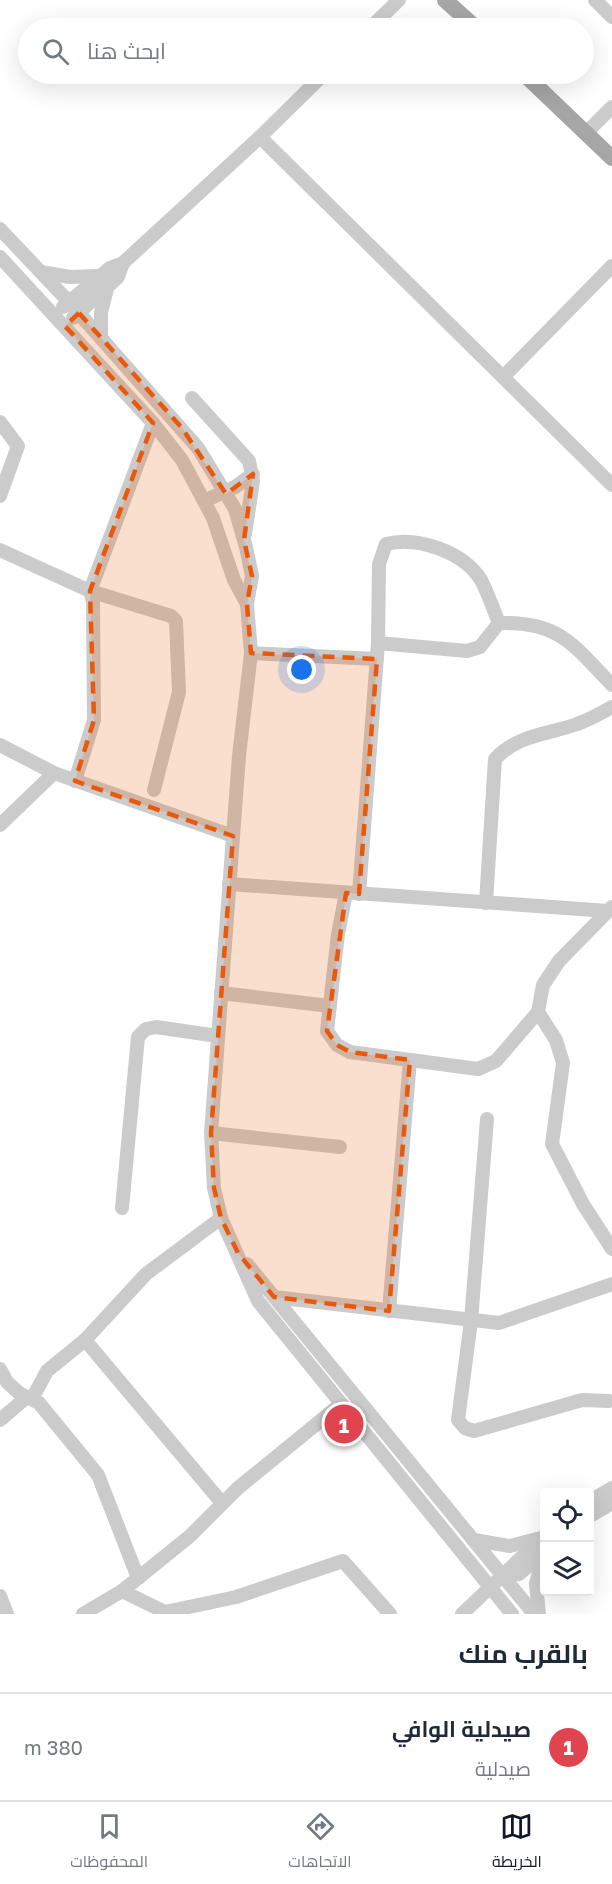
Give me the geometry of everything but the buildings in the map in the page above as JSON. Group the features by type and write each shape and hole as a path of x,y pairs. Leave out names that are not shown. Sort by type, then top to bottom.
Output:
{"main road":[{"path":"445,0 465,18"},
{"path":"535,84 612,158"}],"street":[{"path":"380,18 399,0"},
{"path":"595,0 612,17"},
{"path":"54,314 69,302 103,282 118,277 123,263 260,137 314,84"},
{"path":"587,132 612,107"},
{"path":"260,137 612,485"},
{"path":"0,229 182,428 212,469 225,492 234,509 244,540 252,576 247,604 251,653 238,756 211,1133 214,1188 221,1218 258,1301 512,1614"},
{"path":"0,257 153,423 182,460 220,536 234,580 247,604"},
{"path":"503,377 612,266"},
{"path":"41,272 103,282"},
{"path":"65,326 79,313 103,282"},
{"path":"100,337 103,282"},
{"path":"192,398 242,450 253,474 244,540"},
{"path":"0,422 18,446 0,496"},
{"path":"75,781 94,720 93,602 90,591 153,423"},
{"path":"204,501 225,492 253,474"},
{"path":"499,623 481,580 469,566 431,546 402,539 386,544 379,564 377,659 353,893 327,1031 337,1045 350,1052 478,1069 496,1061 538,1012 543,985 559,961 610,909"},
{"path":"0,550 90,591 171,616 176,621 179,692 154,790"},
{"path":"378,643 467,651 480,647 499,623"},
{"path":"499,623 541,625 558,633 572,644 612,686"},
{"path":"251,653 377,659"},
{"path":"486,903 495,759 506,747 524,737 578,724 612,707"},
{"path":"0,745 54,773 233,836"},
{"path":"0,825 54,773"},
{"path":"229,884 486,903 610,909"},
{"path":"221,993 330,1006"},
{"path":"538,1012 556,1040 563,1064 552,1144 583,1204 612,1249"},
{"path":"122,1208 138,1037 146,1029 156,1027 218,1036"},
{"path":"389,1311 410,1060"},
{"path":"487,1119 471,1321 458,1420 465,1428 474,1431 582,1400 611,1404"},
{"path":"211,1133 340,1147"},
{"path":"0,1420 29,1398 47,1371 85,1340 146,1274 221,1218"},
{"path":"238,1253 534,1614"},
{"path":"274,1297 499,1323 612,1284"},
{"path":"85,1340 222,1503"},
{"path":"0,1369 7,1382 39,1403 98,1475 138,1578"},
{"path":"83,1614 122,1591 190,1536 222,1503 341,1404"},
{"path":"594,1499 612,1488"},
{"path":"594,1514 612,1503"},
{"path":"474,1540 510,1546 540,1538"},
{"path":"462,1614 540,1540"},
{"path":"504,1576 519,1574 540,1556"},
{"path":"122,1591 165,1612 236,1597 343,1561 390,1614"},
{"path":"539,1614 536,1584 540,1568"},
{"path":"0,1596 7,1614"}],"highlighted area":[{"path":"79,313 182,428 226,494 253,474 244,540 252,576 247,604 251,653 377,659 359,894 346,893 327,1031 337,1045 350,1052 410,1060 389,1311 274,1297 238,1253 221,1218 214,1188 211,1133 233,836 75,781 94,720 90,591 153,423 65,326"}],"place":[{"name":"صيدلية الوافي","path":"344,1424"}]}
